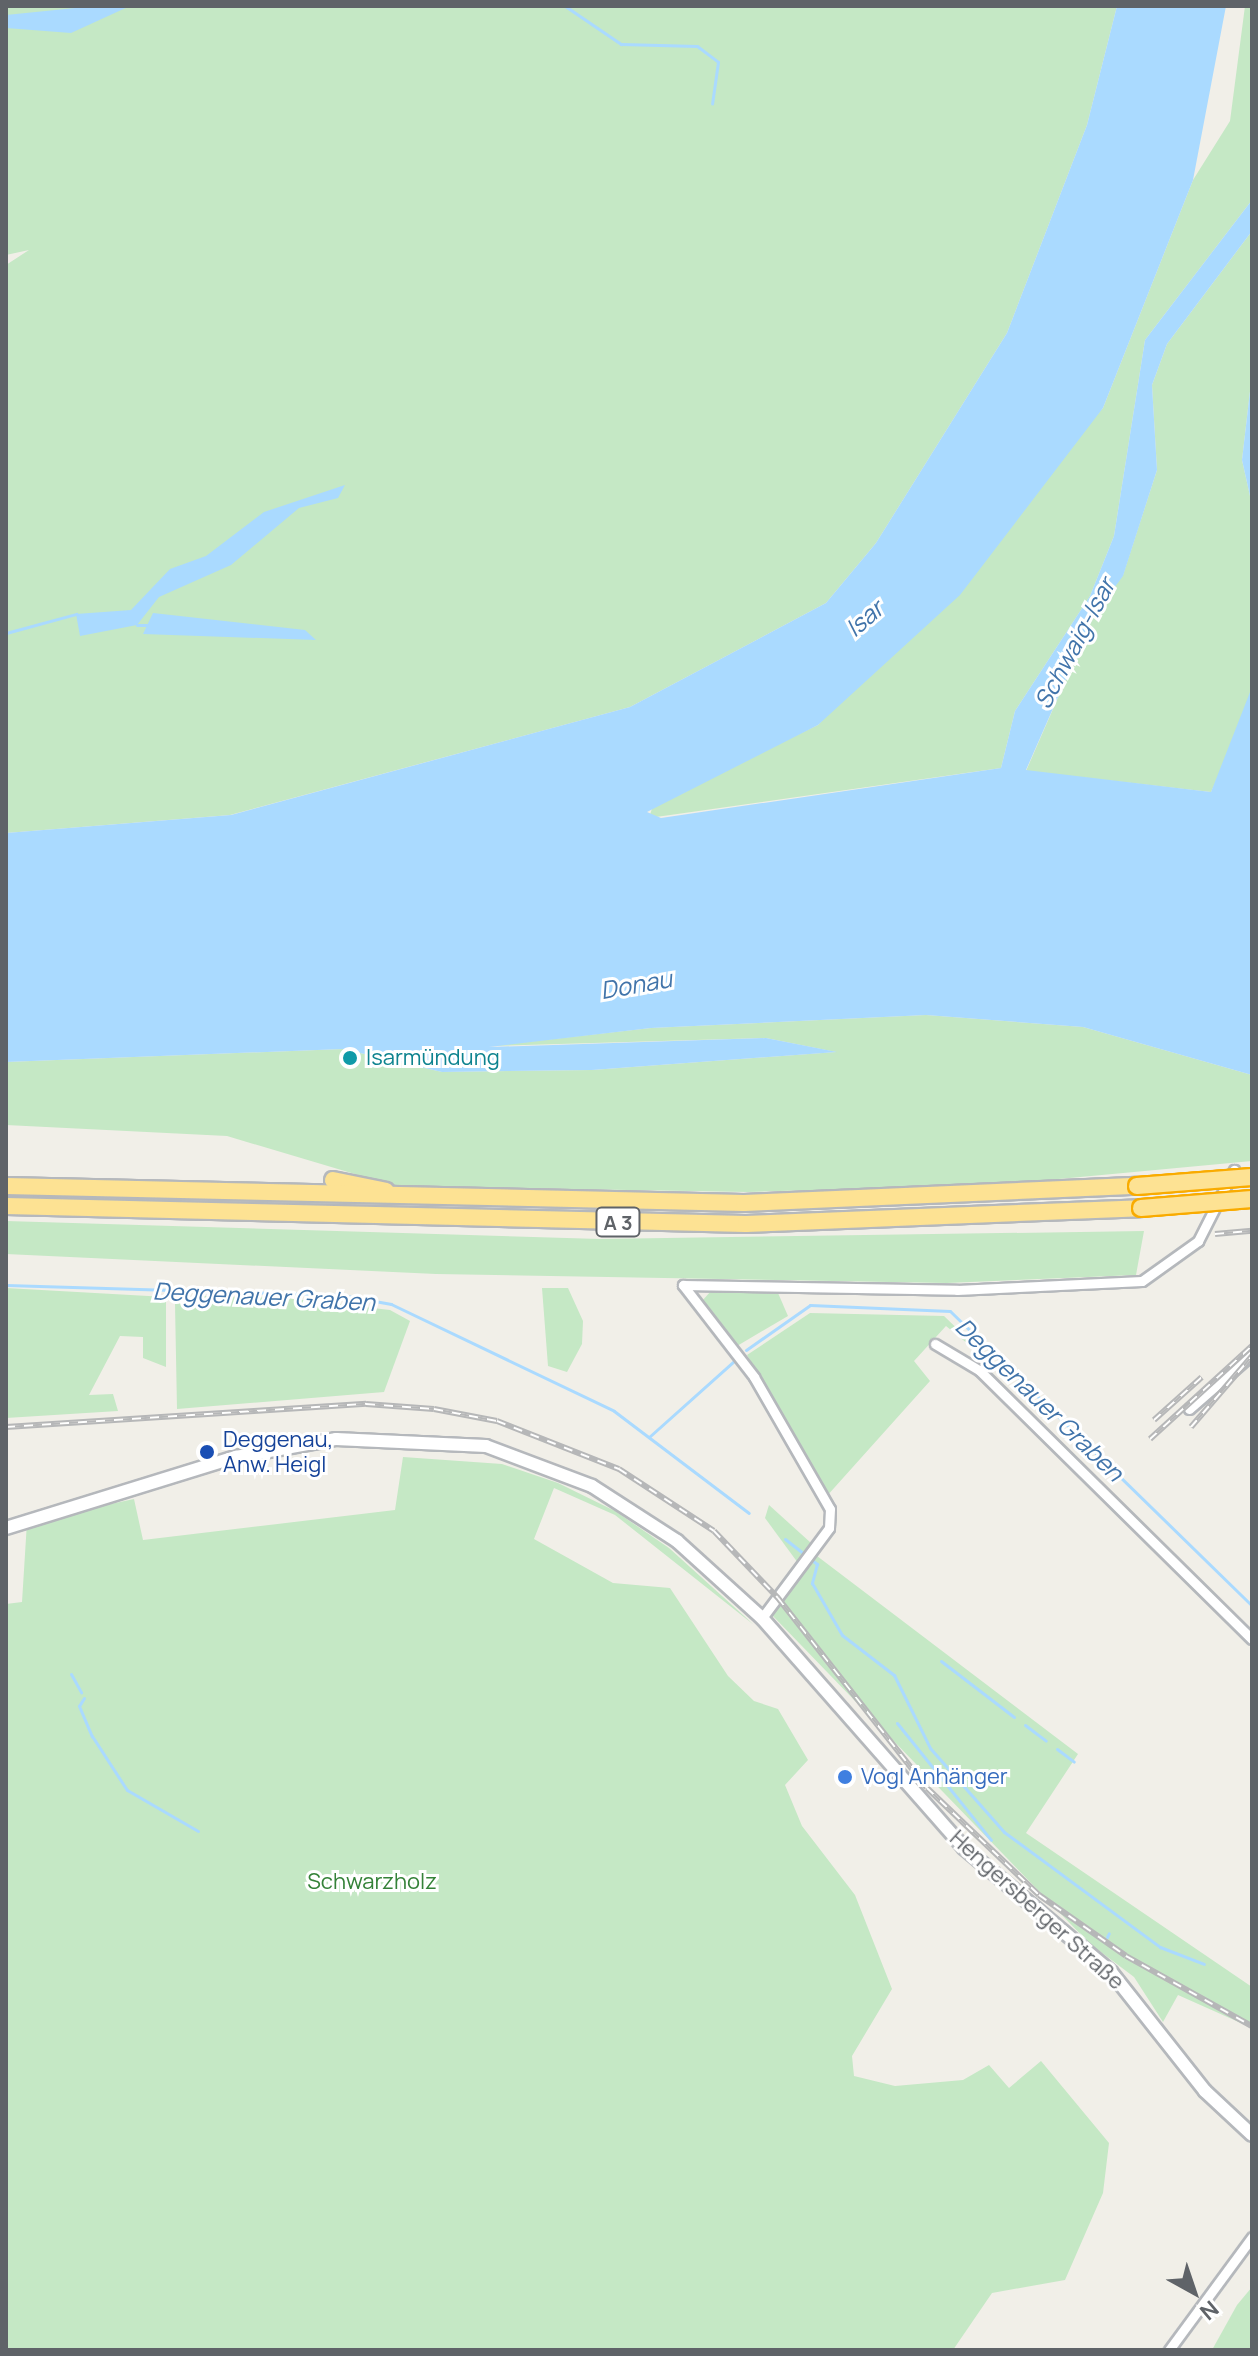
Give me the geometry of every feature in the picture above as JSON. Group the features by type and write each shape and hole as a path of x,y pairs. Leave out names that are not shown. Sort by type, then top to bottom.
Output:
{"highway":[{"name":"A 3","path":"6,1186 398,1198 759,1203 1137,1186 1252,1177"},
{"path":"333,1180 398,1198"},
{"name":"A 3","path":"6,1206 746,1224 1141,1208 1252,1199"}],"main road":[{"name":"Hengersberger Straße","path":"6,1528 236,1457 313,1442 405,1437 486,1446 535,1459 629,1508 762,1618 964,1848 1111,1972 1205,2091 1252,2135"}],"street":[{"path":"762,1618 829,1528 825,1499 754,1377 683,1285 957,1290 1142,1281 1198,1241 1234,1170"},
{"path":"935,1344 979,1370 1252,1639"},
{"path":"1189,1409 1252,1354"},
{"path":"1169,2350 1252,2237"}],"green space":[{"path":"6,6 1117,6 1087,125 1007,333 876,543 826,603 630,707 230,815 6,833 6,265 29,250 6,255"},
{"path":"1245,6 1252,6 1252,200 1145,340 1114,536 1090,596 1015,711 1001,768 649,818 654,802 818,725 1103,408 1193,180 1230,121"},
{"path":"1252,231 1252,374 1242,460 1252,505 1252,687 1239,731 1211,792 1026,771 1094,615 1123,575 1157,470 1152,385 1167,344"},
{"path":"926,1015 1083,1027 1252,1075 1252,1161 994,1185 748,1192 395,1186 227,1136 6,1125 6,1062 343,1049 442,1072 592,1070 836,1052 766,1038 489,1046 651,1028"},
{"path":"6,1221 600,1239 1144,1231 1136,1275 947,1283 436,1274 6,1254"},
{"path":"6,1288 166,1297 166,1367 143,1358 143,1337 120,1336 89,1395 113,1394 118,1411 6,1418"},
{"path":"542,1288 568,1288 583,1321 582,1344 567,1372 548,1366"},
{"path":"711,1291 778,1293 788,1316 737,1346 702,1301"},
{"path":"200,1296 285,1298 390,1310 410,1321 384,1392 177,1409 175,1304"},
{"path":"810,1313 944,1316 1000,1370 946,1326 914,1361 930,1381 826,1497 747,1355"},
{"name":"Schwarzholz","path":"403,1457 502,1464 558,1483 615,1511 669,1548 754,1625 615,1515 554,1488 534,1539 613,1583 670,1588 728,1676 754,1701 778,1709 808,1760 785,1785 802,1826 855,1895 892,1989 852,2056 854,2076 895,2086 963,2080 989,2065 1009,2088 1041,2061 1109,2143 1103,2193 1065,2280 992,2293 953,2350 6,2350 6,1604 22,1602 27,1522 134,1499 143,1540 395,1510"},
{"path":"769,1505 811,1543 798,1563 765,1518"},
{"path":"817,1556 1078,1754 1026,1833 1252,1987 1252,2028 1178,1995 1163,2022 1134,1977 1089,1943 771,1614"},
{"path":"1252,2287 1252,2350 1212,2350 1237,2305"}],"water":[{"path":"95,6 130,6 71,33 6,28 6,15"},
{"path":"1117,6 1226,6 1193,180 1103,408 960,595 818,725 647,812 661,818 1001,768 1015,711 1090,596 1114,536 1145,340 1252,200 1252,231 1167,344 1152,385 1157,470 1123,576 1094,615 1026,770 1211,792 1252,687 1252,1075 1083,1027 926,1015 651,1028 489,1047 766,1038 837,1052 592,1070 442,1072 343,1049 6,1062 6,833 231,815 630,707 826,603 876,543 1007,333 1087,125"},
{"path":"1252,374 1252,505 1242,460"},
{"path":"345,485 338,498 299,508 231,565 159,597 137,625 80,636 76,614 131,610 170,569 206,556 264,512"},
{"path":"153,613 305,630 316,640 143,634"}],"waterway":[{"path":"565,6 621,44 697,46 718,62 712,104"},
{"path":"6,633 76,614"},
{"path":"137,625 147,625"},
{"name":"Deggenauer Graben","path":"6,1285 341,1295 391,1304 614,1411 749,1513"},
{"name":"Deggenauer Graben","path":"746,1350 810,1305 950,1311 1252,1606"},
{"name":"Deggenauer Graben","path":"649,1437 735,1360"},
{"path":"785,1539 817,1564 812,1583 842,1635 894,1675 930,1748 1004,1832 1160,1947 1204,1964"},
{"path":"941,1661 1014,1717"},
{"path":"71,1674 81,1692"},
{"path":"84,1698 79,1706 92,1736 127,1790 198,1831"},
{"path":"897,1723 991,1840"},
{"path":"1025,1725 1046,1741"},
{"path":"1057,1749 1074,1762"},
{"path":"1107,1937 1109,1933"}],"railway":[{"path":"1215,1234 1252,1231"},
{"path":"1150,1439 1252,1346"},
{"path":"1191,1427 1252,1356"},
{"path":"1154,1420 1202,1377"},
{"path":"6,1427 366,1404 434,1409 497,1421 619,1469 714,1531 778,1598 927,1788 1039,1895 1126,1956 1252,2026"}],"place":[{"name":"Isarmündung","path":"350,1058"},
{"name":"Deggenau, Anw. Heigl","path":"207,1452"},
{"name":"Vogl Anhänger","path":"845,1777"}],"water label":[{"name":"Isar","path":"864,618"},
{"name":"Schwaig-Isar","path":"1074,643"},
{"name":"Donau","path":"636,984"}]}
